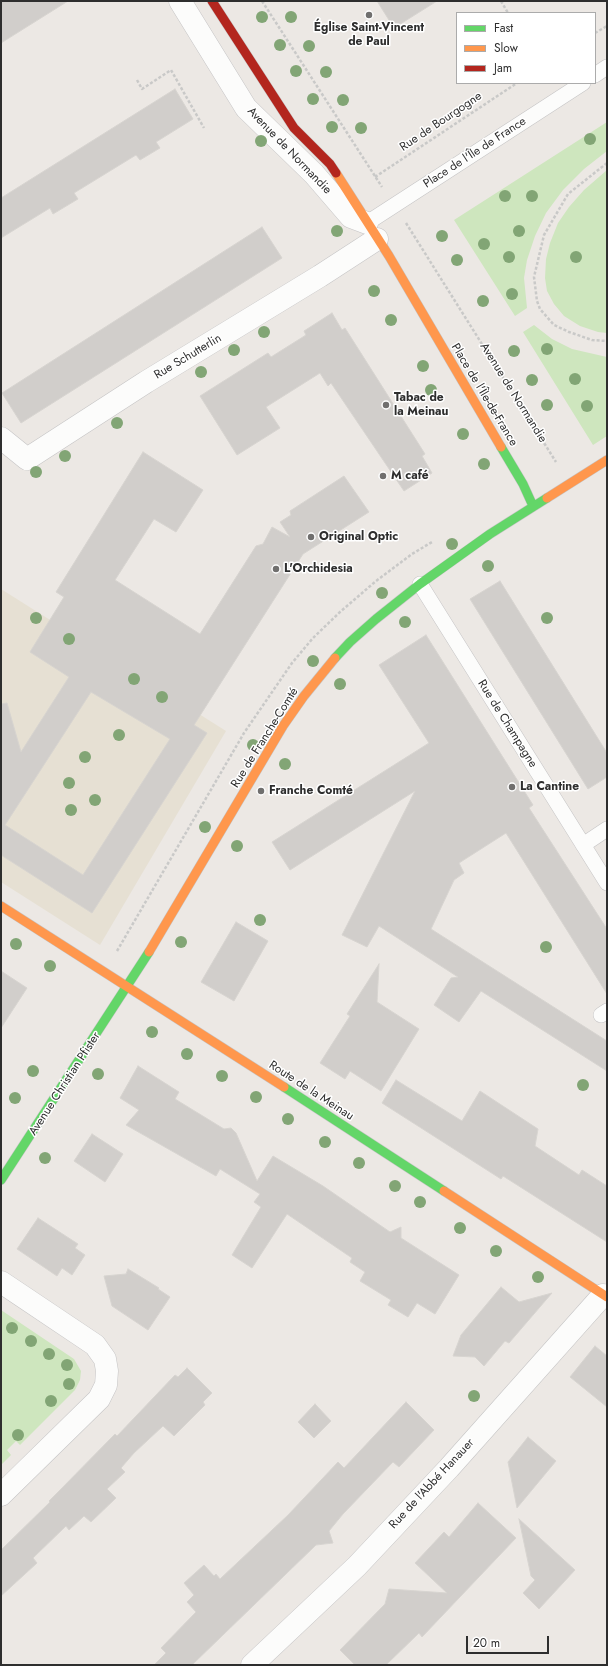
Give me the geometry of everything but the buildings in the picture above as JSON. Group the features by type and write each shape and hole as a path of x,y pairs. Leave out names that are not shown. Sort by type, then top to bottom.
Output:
{"street":[{"name":"Avenue de Normandie","path":"180,1 246,108 314,174 351,217 372,231"},
{"name":"Avenue de Normandie","path":"212,1 294,128 330,164 372,231"},
{"name":"Rue Schutterlin","path":"1,438 27,459 146,382 320,276 372,231"},
{"name":"Place de l'Île-de-France","path":"372,231 519,477 533,506"},
{"path":"533,506 607,460"},
{"name":"Rue de Franche-Comté","path":"128,986 284,726 304,696 326,669 350,642 420,584 490,534 533,506"},
{"name":"Route de la Meinau","path":"1,906 128,986 605,1296"},
{"name":"Avenue Christian Pfister","path":"1,1180 128,986"},
{"path":"1,1282 95,1345 105,1359 107,1371 106,1385 99,1399 1,1495"},
{"name":"Rue de l'Abbé Hanauer","path":"252,1665 357,1566 449,1468 605,1296"}],"lane":[{"path":"596,74 607,67"},
{"name":"Place de l'Île de France","path":"372,231 394,205 581,84"},
{"name":"Rue de Champagne","path":"420,584 607,883"},
{"path":"583,845 607,829"}],"path":[{"name":"Avenue de Normandie","path":"262,1 394,205 556,462"},
{"path":"501,1 507,12"},
{"path":"596,32 607,26"},
{"path":"137,80 142,89 171,70 204,128"},
{"name":"Rue de Bourgogne","path":"376,177 516,84"},
{"path":"607,163 568,194 544,235 534,277 537,301 540,309 554,325 592,340 607,341"}],"shaded area":[{"path":"1,589 226,731 100,945 1,882"}],"green space":[{"path":"607,122 607,151 584,169 563,190 546,213 535,236 527,260 524,278 527,308 515,316 454,220"},
{"path":"607,170 607,333 598,332 580,326 564,316 554,304 547,291 545,278 546,259 550,243 558,223 569,207 584,190"},
{"path":"534,325 552,339 572,349 607,357 607,436 593,445 523,332"},
{"path":"1,1310 74,1359 81,1371 80,1380 75,1390 20,1445 16,1441 7,1450 11,1455 1,1465"}],"traffic: fast":[{"path":"501,447 523,484 533,506"},
{"path":"335,658 350,642 376,619 420,584 490,534 547,498"},
{"path":"1,1180 149,952"},
{"path":"284,1087 444,1191"}],"traffic: slow":[{"path":"336,173 389,256 501,447"},
{"path":"547,498 607,460"},
{"path":"149,952 283,726 304,696 335,658"},
{"path":"1,906 284,1087"},
{"path":"444,1191 607,1297"}],"traffic: jam":[{"path":"212,1 294,128 330,164 336,173"}],"place":[{"name":"Église Saint-Vincent de Paul","path":"369,15"},
{"name":"Tabac de la Meinau","path":"386,405"},
{"name":"M café","path":"383,476"},
{"name":"Original Optic","path":"311,537"},
{"name":"L'Orchidesia","path":"276,569"},
{"name":"La Cantine","path":"512,787"},
{"name":"Franche Comté","path":"261,791"}]}
